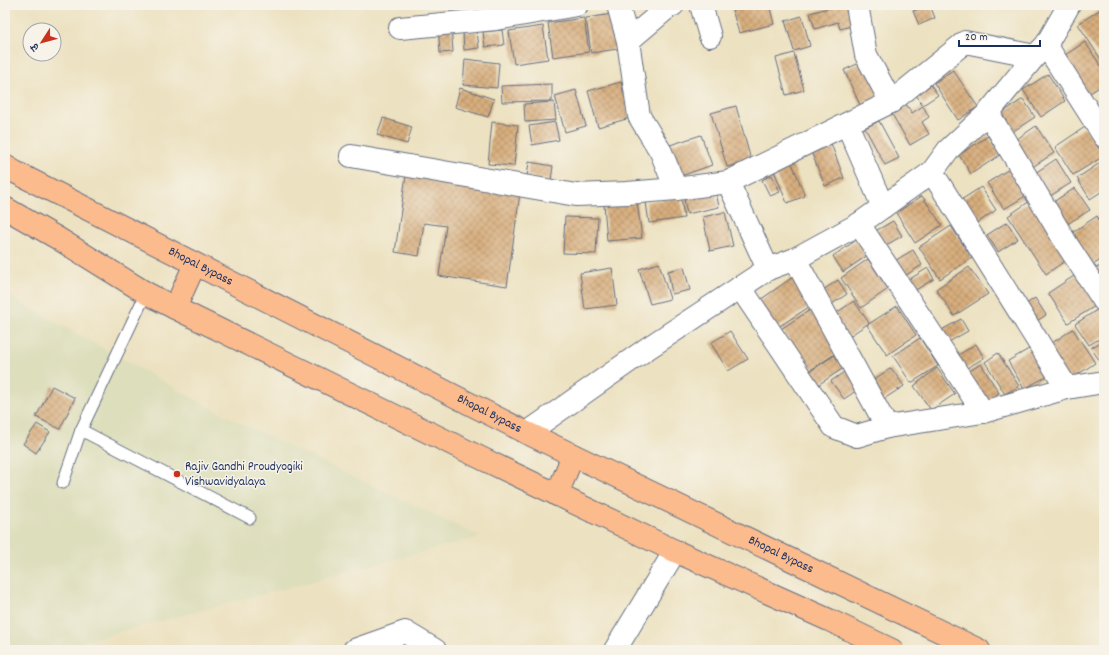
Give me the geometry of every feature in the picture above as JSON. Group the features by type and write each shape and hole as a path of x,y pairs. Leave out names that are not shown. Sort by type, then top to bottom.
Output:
{"main road":[{"name":"Bhopal Bypass","path":"5,166 527,433 979,650"},
{"path":"5,208 59,239 146,293 176,308 557,495 675,551 892,650"},
{"path":"176,308 195,264"},
{"path":"557,495 573,455"}],"street":[{"path":"618,5 628,41 639,116 661,152 676,189"},
{"path":"628,41 667,8 673,5"},
{"path":"702,5 710,36"},
{"path":"857,5 866,55 891,102"},
{"path":"527,433 648,348 740,287 768,269 795,259 859,224 932,172 948,150 988,113 1040,50 1069,5"},
{"path":"400,28 496,19 571,6"},
{"path":"351,156 576,195 676,189 728,182 891,102 965,42 1040,50 1104,136"},
{"path":"988,113 1068,246 1104,301"},
{"path":"847,124 883,207"},
{"path":"932,172 1067,388"},
{"path":"728,182 768,269"},
{"path":"859,224 983,412"},
{"path":"795,259 887,426"},
{"path":"740,287 834,427 856,436 887,426 983,412 1067,388 1104,382"},
{"path":"614,650 675,551"},
{"path":"354,650 404,632 435,650"}],"lane":[{"path":"63,483 81,430 146,293"},
{"path":"81,430 250,518"}],"shaded area":[{"name":"Rajiv Gandhi Proudyogiki Vishwavidyalaya","path":"5,294 218,412 480,537 51,650 5,650"}],"building":[{"path":"769,5 774,24 739,33 731,6"},
{"path":"839,5 852,5 858,24 840,29 838,22 815,29 810,13"},
{"path":"930,5 935,18 919,25 913,11"},
{"path":"1104,7 1104,64 1078,24"},
{"path":"619,13 624,48 591,53 586,18"},
{"path":"802,16 810,46 794,51 785,21"},
{"path":"584,18 589,52 553,57 548,23"},
{"path":"451,24 453,52 440,53 438,25"},
{"path":"543,26 548,59 514,64 509,31"},
{"path":"502,30 504,45 485,47 483,32"},
{"path":"477,31 479,48 464,50 463,33"},
{"path":"1085,42 1104,71 1104,84 1084,97 1059,59"},
{"path":"794,53 804,90 786,95 776,58"},
{"path":"465,59 499,63 497,88 463,85"},
{"path":"866,60 882,95 860,105 844,70"},
{"path":"953,70 978,107 958,120 934,83"},
{"path":"1048,74 1065,101 1041,117 1023,90"},
{"path":"621,82 630,118 598,127 588,91"},
{"path":"552,84 552,101 502,102 501,86"},
{"path":"931,85 938,95 923,105 916,95"},
{"path":"460,88 494,99 488,117 455,107"},
{"path":"576,90 586,126 565,132 555,96"},
{"path":"1023,99 1035,117 1012,132 1000,114"},
{"path":"904,101 912,113 923,106 929,117 922,122 929,134 910,145 889,109"},
{"path":"554,102 556,120 525,122 524,104"},
{"path":"736,106 751,160 727,167 711,113"},
{"path":"383,118 412,127 407,144 377,135"},
{"path":"879,121 899,158 885,165 865,128"},
{"path":"492,122 518,125 514,166 488,164"},
{"path":"555,122 559,140 532,145 529,126"},
{"path":"1036,126 1054,153 1031,168 1014,141"},
{"path":"1085,127 1104,156 1073,175 1055,147"},
{"path":"701,135 712,165 678,177 667,146"},
{"path":"988,136 1000,155 971,174 959,155"},
{"path":"830,141 844,178 825,186 810,149"},
{"path":"1056,159 1071,183 1047,198 1032,175"},
{"path":"1103,161 1104,190 1090,199 1077,178"},
{"path":"529,162 553,166 551,181 527,176"},
{"path":"792,163 805,196 787,203 774,171"},
{"path":"1009,169 1027,195 1004,209 987,183"},
{"path":"406,175 520,193 507,286 439,276 446,226 424,223 419,256 395,252"},
{"path":"772,175 780,192 770,196 762,180"},
{"path":"715,187 719,207 687,214 683,194"},
{"path":"981,187 996,210 973,226 958,202"},
{"path":"1075,188 1090,210 1064,226 1050,204"},
{"path":"922,196 942,225 915,243 896,213"},
{"path":"681,197 684,218 649,223 646,202"},
{"path":"1033,199 1071,257 1046,274 1008,216"},
{"path":"637,201 642,238 607,241 604,204"},
{"path":"725,212 733,246 710,251 703,217"},
{"path":"1097,216 1104,228 1104,258 1088,268 1067,236"},
{"path":"565,217 598,218 596,254 563,253"},
{"path":"893,221 902,236 881,248 872,233"},
{"path":"1007,222 1018,239 998,252 987,235"},
{"path":"951,226 972,258 940,279 919,247"},
{"path":"858,239 868,255 843,272 833,256"},
{"path":"913,250 922,265 900,279 891,263"},
{"path":"868,259 888,289 861,308 841,278"},
{"path":"659,263 670,299 650,304 639,269"},
{"path":"1104,263 1104,292 1091,272"},
{"path":"684,267 690,290 672,294 668,271"},
{"path":"969,267 988,294 954,316 936,289"},
{"path":"612,268 617,305 585,309 580,273"},
{"path":"928,268 934,279 909,294 903,283"},
{"path":"1080,272 1100,303 1068,323 1048,293"},
{"path":"793,277 812,305 775,329 757,302"},
{"path":"838,280 847,294 829,306 820,292"},
{"path":"1035,298 1046,315 1034,323 1022,307"},
{"path":"854,301 869,323 848,337 833,315"},
{"path":"897,306 916,335 887,355 867,325"},
{"path":"1103,306 1104,336 1089,345 1075,324"},
{"path":"813,308 841,350 809,371 781,329"},
{"path":"961,319 968,331 947,343 940,331"},
{"path":"1073,329 1095,363 1068,381 1046,347"},
{"path":"730,331 748,359 728,371 711,343"},
{"path":"920,338 938,366 911,383 893,356"},
{"path":"1104,340 1104,367 1091,348"},
{"path":"976,344 984,358 962,371 955,357"},
{"path":"1034,346 1051,374 1024,389 1008,361"},
{"path":"839,352 848,365 818,385 809,372"},
{"path":"998,353 1019,386 1005,394 985,362"},
{"path":"981,364 999,393 980,404 963,375"},
{"path":"850,368 863,386 844,399 831,381"},
{"path":"891,368 904,386 879,402 867,384"},
{"path":"937,368 955,394 931,410 914,386"},
{"path":"52,386 75,398 60,429 36,417"},
{"path":"37,424 50,432 36,453 23,444"}],"place":[{"name":"Rajiv Gandhi Proudyogiki Vishwavidyalaya","path":"177,474"}]}
